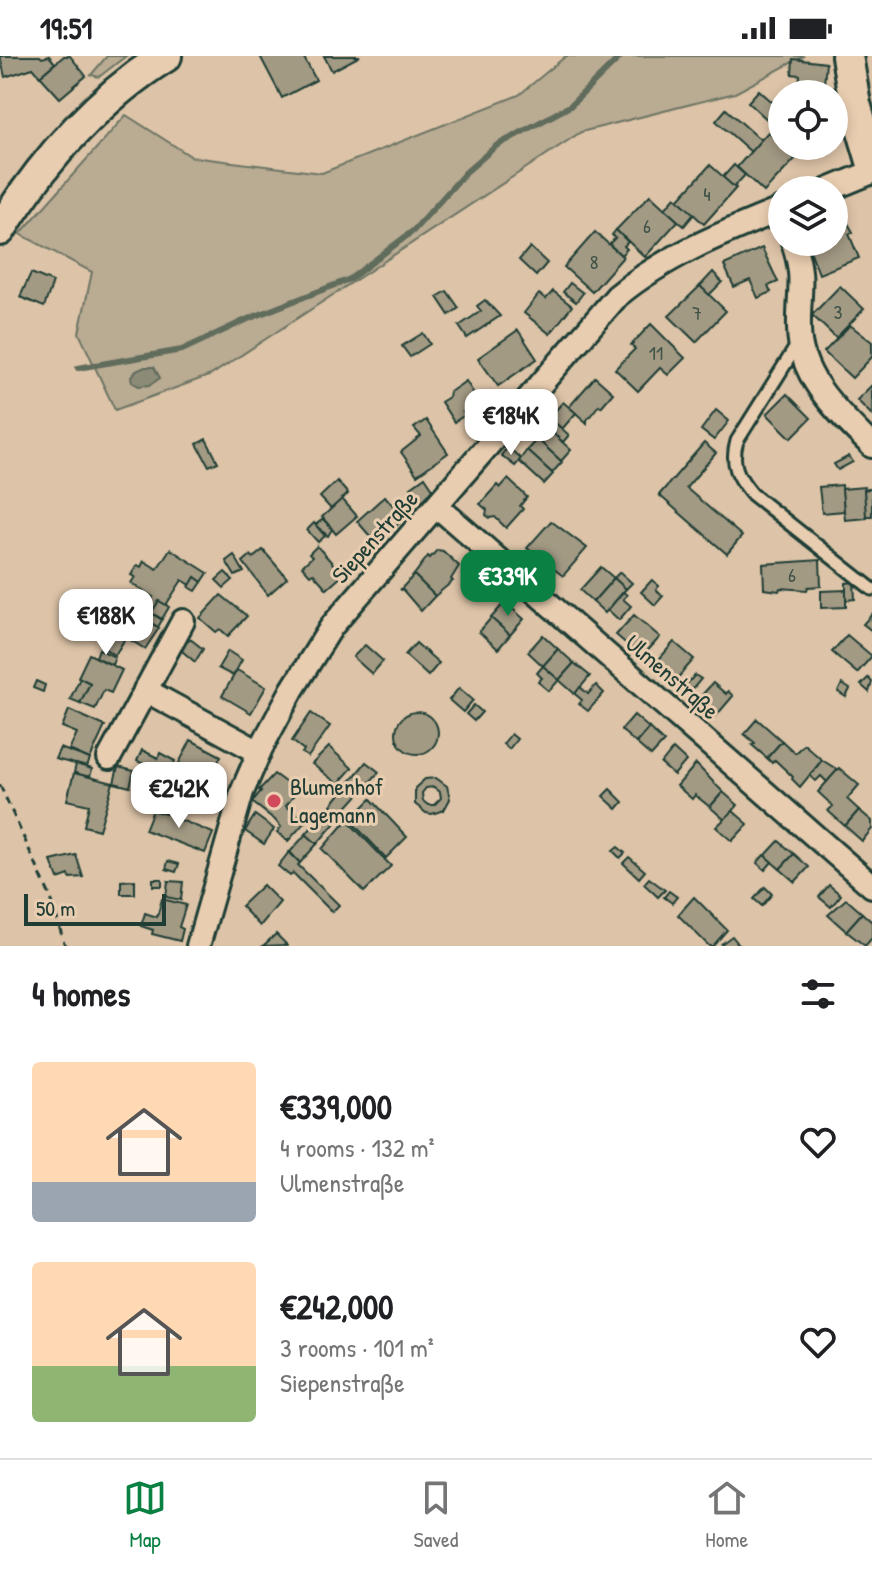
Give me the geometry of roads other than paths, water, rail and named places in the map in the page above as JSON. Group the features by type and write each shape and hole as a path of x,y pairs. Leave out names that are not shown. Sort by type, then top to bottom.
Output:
{"main road":[{"path":"0,230 27,190 95,110 142,71 166,56"},
{"path":"847,56 855,104 872,161"}],"street":[{"path":"848,182 872,172"},
{"name":"Siepenstraße","path":"198,946 242,792 259,752 292,690 347,606 438,507 617,296 658,266 768,216"},
{"path":"797,256 802,273 799,341 807,368 835,408 872,446"},
{"name":"Ulmenstraße","path":"438,507 872,886"},
{"path":"109,758 183,621"},
{"path":"145,690 259,752"}],"lane":[{"path":"799,341 737,441 734,465 752,494 872,589"}],"waterway":[{"path":"78,368 182,350 248,319 350,279 413,231 466,172 496,146 570,106 621,56"}],"place":[{"name":"Blumenhof Lagemann","path":"274,801"}]}
